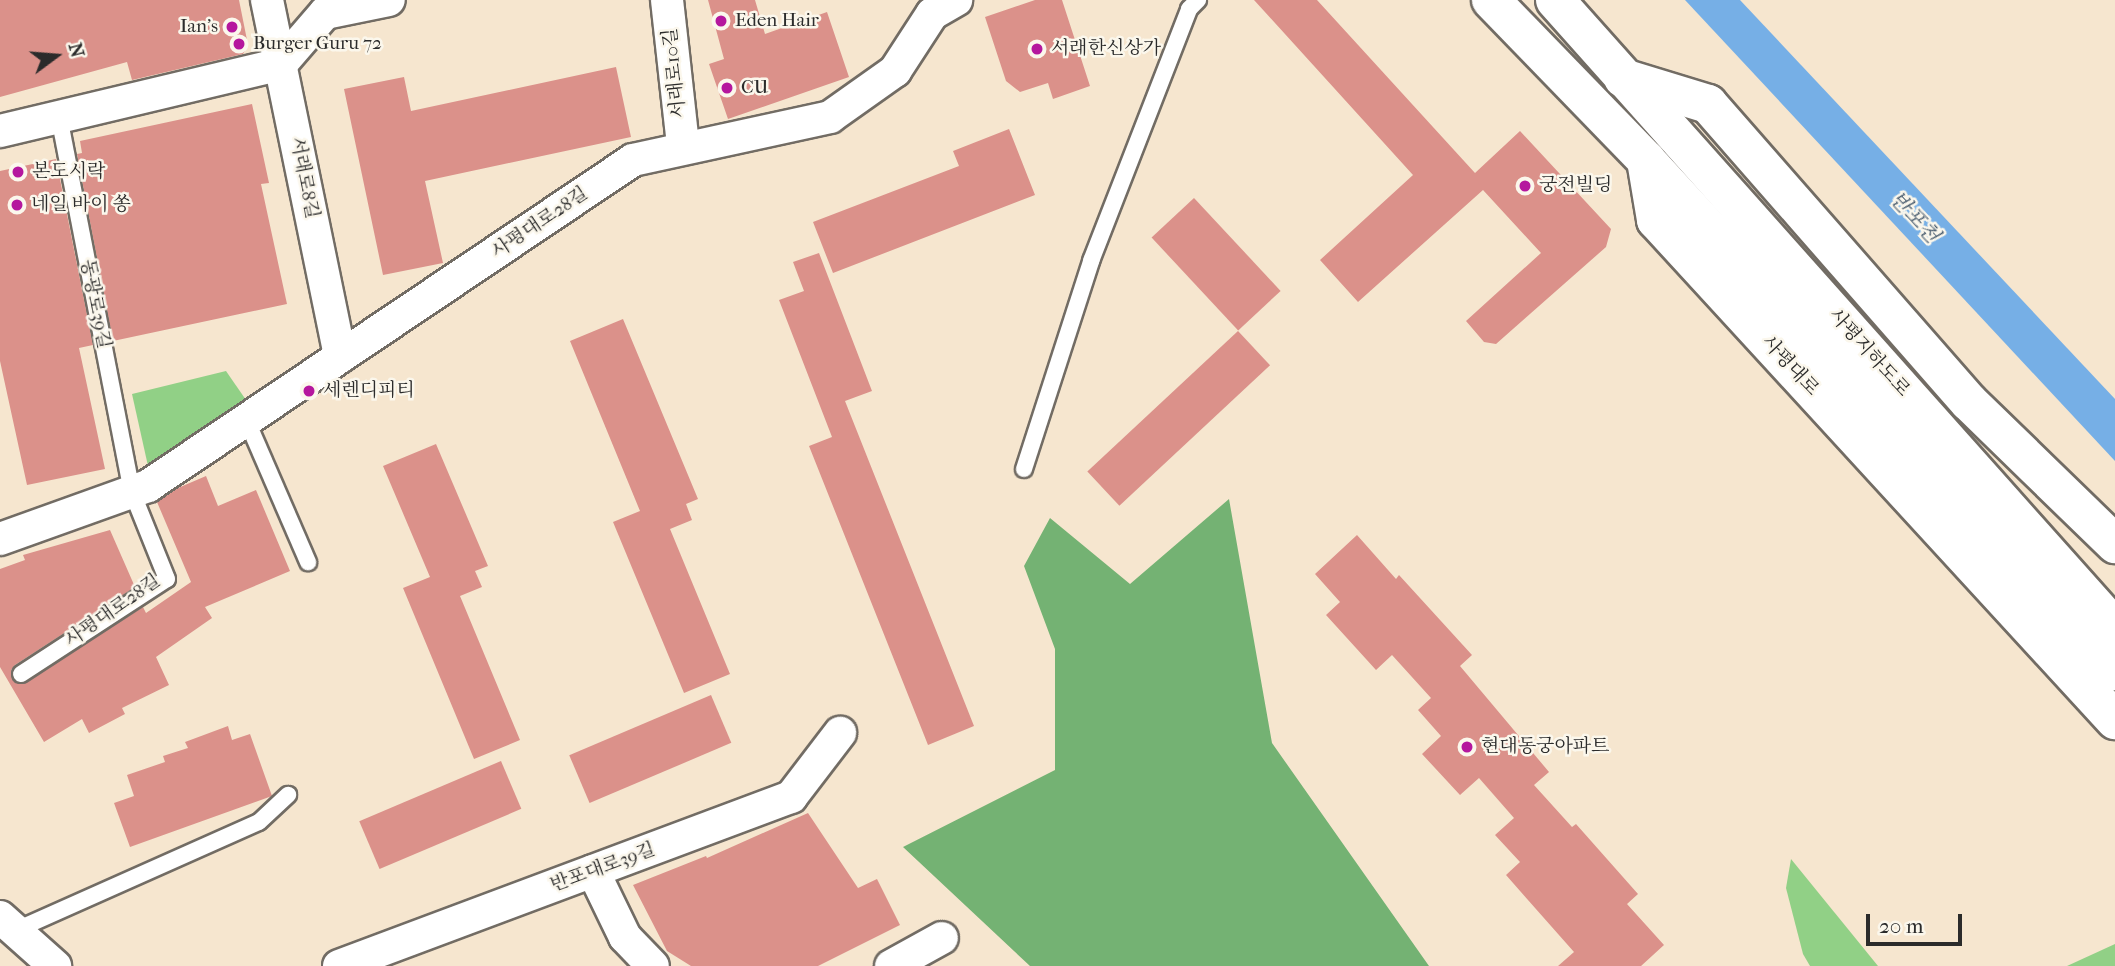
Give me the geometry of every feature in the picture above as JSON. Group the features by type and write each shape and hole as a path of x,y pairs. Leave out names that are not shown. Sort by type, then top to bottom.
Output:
{"main road":[{"path":"1491,0 1646,160"},
{"path":"1555,0 1623,78 1709,104 1969,402 2115,544"},
{"name":"사평지하도로","path":"1623,78 2115,628"},
{"name":"사평지하도로","path":"1646,160 2115,671"},
{"name":"사평대로","path":"1646,160 1656,220 2115,720"}],"street":[{"name":"서래로8길","path":"267,0 340,357"},
{"path":"0,131 281,64 325,13 389,0"},
{"name":"서래로10길","path":"667,0 683,146"},
{"name":"사평대로28길","path":"0,539 148,486 633,160 683,146 830,117 895,71 932,14 956,0"},
{"name":"반포대로39길","path":"339,966 792,797 840,733"},
{"path":"593,871 625,937 653,966"},
{"path":"7,924 55,966"},
{"path":"891,966 942,938"}],"lane":[{"path":"1024,469 1091,261 1189,9 1198,0"},
{"name":"동광로39길","path":"59,117 132,492"},
{"path":"247,421 309,562"},
{"name":"사평대로28길","path":"21,674 167,579 132,492"},
{"path":"7,924 259,822 288,795"}],"green space":[{"path":"226,371 246,400 150,475 132,394"},
{"path":"1229,499 1272,743 1429,966 1030,966 903,847 1055,770 1055,649 1024,566 1050,518 1130,584"},
{"path":"1791,859 1878,966 1810,966 1803,954 1786,888"},
{"path":"2115,944 2115,966 2067,966"}],"water":[{"name":"반포천","path":"1685,0 1740,0 2115,399 2115,461"}],"building":[{"path":"0,0 239,0 248,45 243,54 132,80 127,62 0,97"},
{"path":"708,0 755,0 765,34 827,12 849,77 728,119 709,64 724,59"},
{"name":"서래한신상가","path":"1035,0 1062,0 1090,86 1053,99 1048,83 1020,92 1006,81 985,17"},
{"path":"1254,0 1317,0 1475,173 1520,131 1611,229 1606,247 1496,344 1484,342 1466,321 1541,253 1483,190 1358,302 1320,260 1413,175"},
{"path":"616,67 631,137 425,181 443,263 383,275 344,89 404,77 411,111"},
{"path":"252,104 269,183 261,184 287,304 113,341 77,154 82,153 80,141"},
{"path":"1009,129 1035,195 833,273 813,222 959,166 953,151"},
{"path":"56,159 93,345 79,348 105,469 27,485 0,361 0,171"},
{"path":"1194,198 1281,291 1238,330 1152,238"},
{"path":"819,253 872,391 845,401 974,726 928,745 809,446 832,437 779,300 804,291 793,262"},
{"path":"623,319 698,499 686,504 692,520 670,529 730,674 684,693 613,522 640,511 570,341"},
{"path":"1238,331 1270,365 1119,506 1087,471"},
{"path":"436,444 488,566 475,571 482,587 460,596 520,740 474,759 403,588 430,577 383,466"},
{"path":"206,476 218,506 256,490 290,571 205,607 212,618 156,657 169,685 122,708 125,714 89,733 82,719 44,742 0,667 0,569 25,560 23,555 110,530 135,587 15,665 11,670 12,679 22,684 143,607 146,613 191,582 157,502 178,488"},
{"name":"현대동궁아파트","path":"1357,535 1396,579 1399,575 1472,655 1460,666 1549,772 1534,785 1572,827 1576,824 1638,894 1627,904 1664,945 1641,966 1558,966 1574,952 1506,875 1520,862 1495,835 1514,818 1479,778 1460,795 1422,754 1441,736 1418,710 1431,698 1392,655 1376,670 1326,615 1340,602 1315,574"},
{"path":"711,695 731,743 590,803 569,755"},
{"path":"228,726 232,740 250,734 272,796 130,847 114,803 134,796 127,775 165,762 163,756 188,748 185,742"},
{"path":"501,761 521,809 380,869 359,821"},
{"path":"808,813 858,888 877,879 900,925 818,966 691,966 667,951 633,885 706,856 707,858"}],"place":[{"name":"Eden Hair","path":"721,21"},
{"name":"Ian's","path":"232,27"},
{"name":"Burger Guru 72","path":"239,44"},
{"name":"서래한신상가","path":"1037,49"},
{"name":"CU","path":"727,88"},
{"name":"본도시락","path":"18,172"},
{"name":"궁전빌딩","path":"1525,186"},
{"name":"네일 바이 쏭","path":"17,205"},
{"name":"세렌디피티","path":"309,391"},
{"name":"현대동궁아파트","path":"1467,747"}]}
